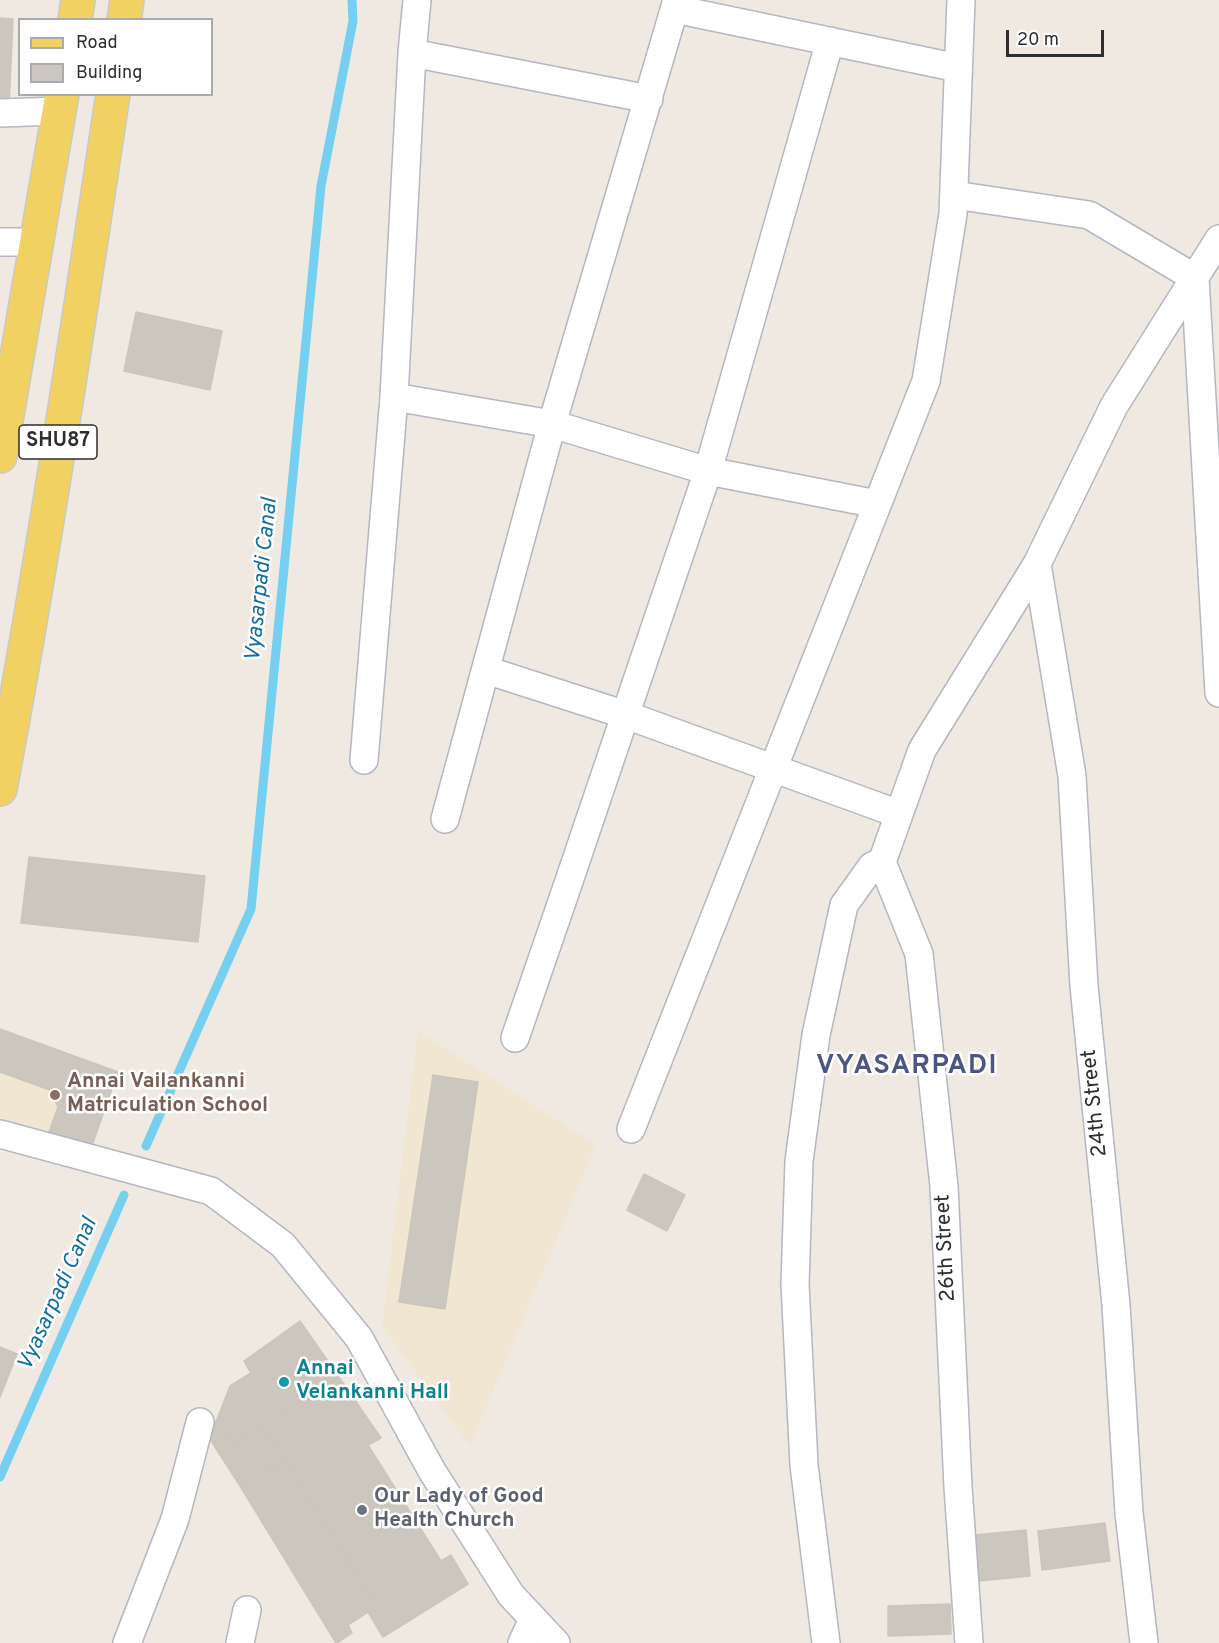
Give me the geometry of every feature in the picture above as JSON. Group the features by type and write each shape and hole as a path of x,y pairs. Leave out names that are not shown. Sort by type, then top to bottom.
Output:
{"main road":[{"path":"75,18 78,0"},
{"path":"124,18 127,0"},
{"name":"SHU87","path":"0,789 23,660 113,96"},
{"name":"SHU87","path":"0,456 60,103"}],"street":[{"path":"364,760 394,397 412,52 417,0"},
{"path":"631,1129 926,381 953,214 961,0"},
{"path":"446,819 552,424 676,4 830,41 958,68"},
{"path":"515,1038 708,471 830,41"},
{"path":"412,52 649,99"},
{"path":"0,113 60,103"},
{"path":"954,195 1089,215 1194,278"},
{"path":"826,1643 804,1465 795,1284 800,1161 816,1035 844,905 872,866 882,861 922,750 1037,564 1114,406 1219,239"},
{"path":"0,242 37,242"},
{"path":"1194,278 1219,693"},
{"path":"394,397 552,424 708,471 877,504"},
{"name":"24th Street","path":"1037,564 1072,776 1084,986 1116,1305 1129,1513 1144,1643"},
{"path":"486,670 626,715 899,814"},
{"name":"26th Street","path":"882,861 919,954 944,1185 958,1487 969,1643"},
{"path":"0,1134 211,1191 283,1245 359,1338 432,1471 512,1595 556,1643"},
{"path":"127,1643 175,1519 200,1422"},
{"path":"240,1643 247,1610"},
{"path":"522,1643 533,1619"}],"shaded area":[{"name":"Annai Vailankanni Matriculation School","path":"0,1030 118,1072 90,1150 0,1117"},
{"path":"418,1031 596,1145 470,1446 382,1327"}],"building":[{"path":"0,18 13,19 9,106 0,105"},
{"path":"136,312 222,331 210,390 124,371"},
{"path":"29,857 205,876 198,942 21,923"},
{"name":"Annai Vailankanni Matriculation School","path":"0,1029 118,1072 91,1148 49,1132 58,1107 50,1090 0,1072"},
{"path":"433,1075 478,1082 445,1309 399,1302"},
{"path":"644,1174 685,1195 667,1231 627,1210"},
{"name":"Annai Velankanni Hall","path":"300,1321 339,1377 235,1444 218,1417 230,1386 251,1373 244,1361"},
{"path":"0,1347 17,1354 0,1397"},
{"name":"Our Lady of Good Health Church","path":"339,1377 381,1438 368,1445 441,1561 451,1555 468,1584 383,1637 365,1607 374,1601 263,1426"},
{"path":"218,1417 235,1444 263,1426 287,1464 275,1472 271,1466 240,1486 208,1436"},
{"path":"287,1464 374,1601 365,1607 368,1612 348,1625 352,1633 337,1643 240,1486 271,1466 275,1472"},
{"path":"1105,1523 1110,1561 1042,1570 1038,1531"},
{"path":"1026,1530 1030,1576 979,1581 975,1535"},
{"path":"950,1604 951,1634 888,1636 888,1606"}],"waterway":[{"name":"Vyasarpadi Canal","path":"146,1146 251,909 321,186 353,21 352,0"},
{"name":"Vyasarpadi Canal","path":"0,1477 124,1195"}],"place":[{"name":"Annai Vailankanni Matriculation School","path":"55,1095"},
{"name":"Annai Velankanni Hall","path":"284,1382"},
{"name":"Our Lady of Good Health Church","path":"362,1510"}],"district":[{"name":"VYASARPADI","path":"907,1068"}]}
